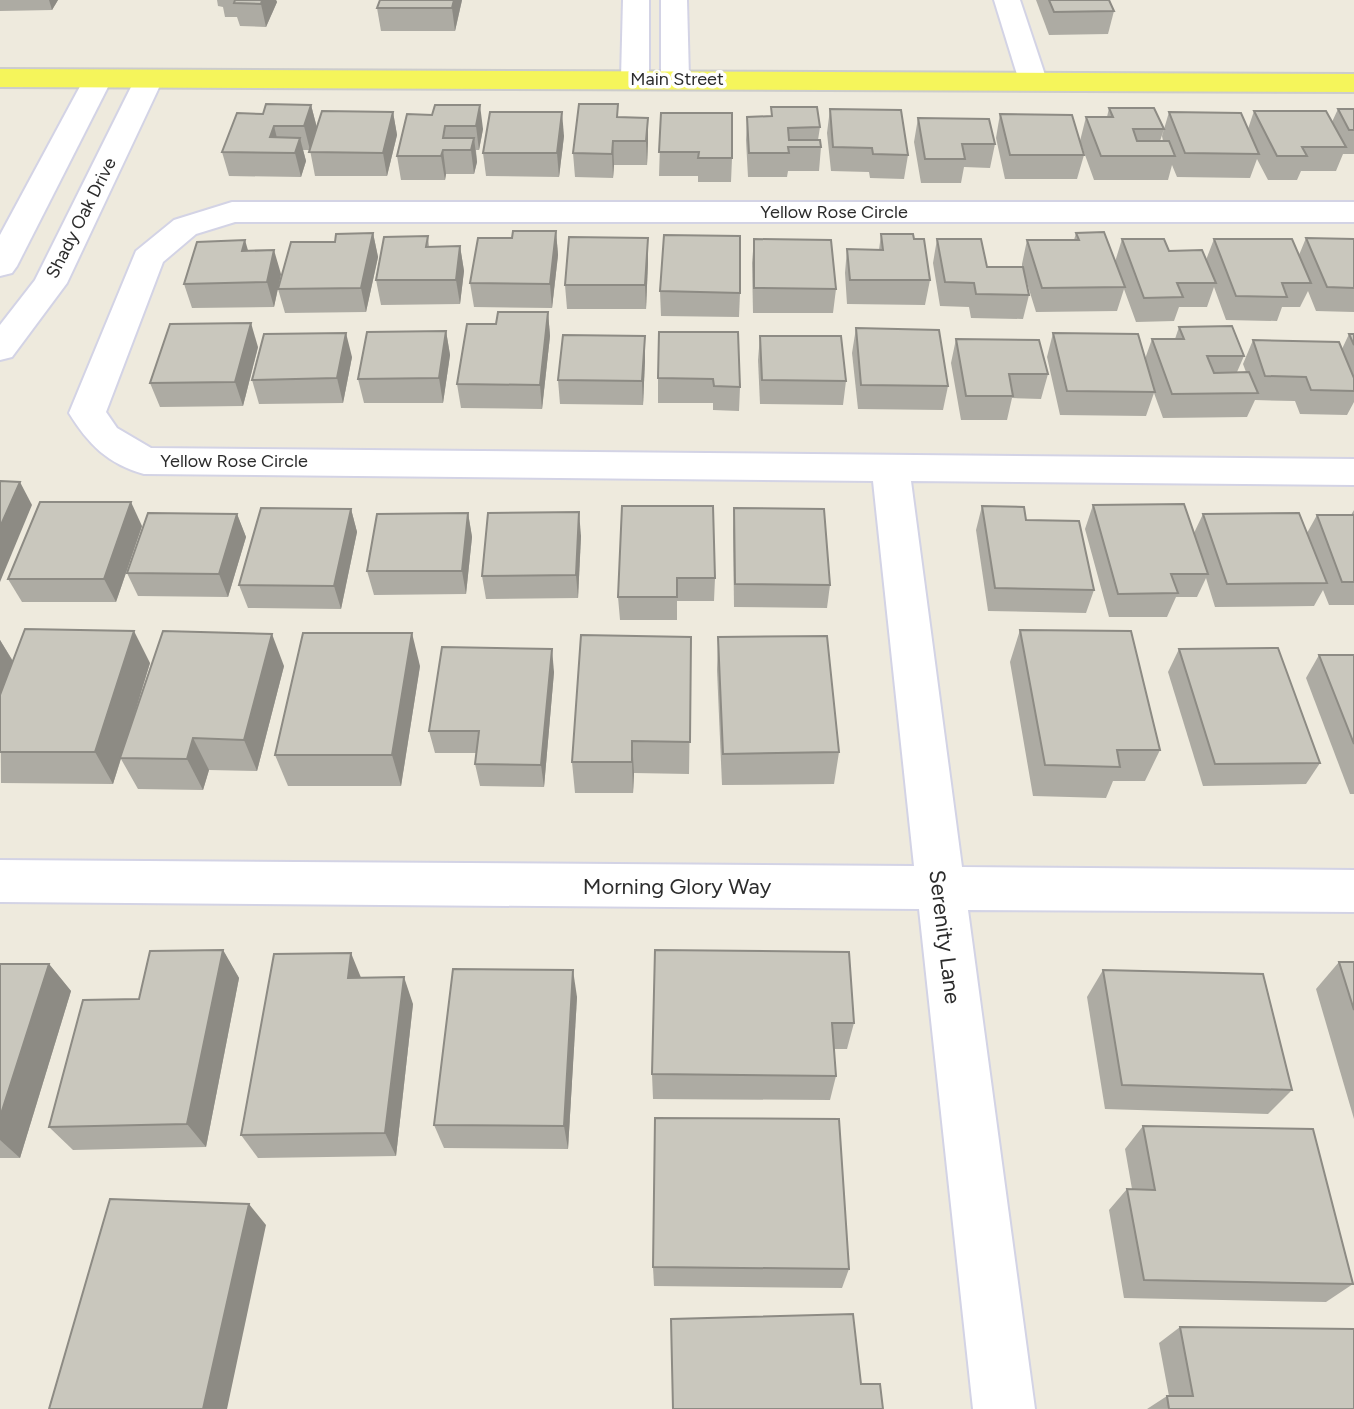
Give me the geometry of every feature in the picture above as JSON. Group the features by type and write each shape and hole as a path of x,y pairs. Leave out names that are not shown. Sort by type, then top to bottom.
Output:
{"main road":[{"name":"Main Street","path":"0,78 675,78 1354,83"}],"street":[{"path":"635,78 636,0"},
{"path":"674,0 675,78"},
{"path":"1007,0 1033,81"},
{"path":"0,266 98,79"},
{"name":"Shady Oak Drive","path":"0,349 50,283 149,79"},
{"name":"Yellow Rose Circle","path":"1354,212 232,212 185,227 148,258 87,413 104,437 144,461 1354,472"},
{"name":"Serenity Lane","path":"890,466 1004,1409"},
{"name":"Morning Glory Way","path":"0,881 1354,891"}],"building":[{"path":"235,0 262,0 261,4 234,3"},
{"path":"380,0 454,0 452,8 377,8"},
{"path":"1049,0 1109,0 1114,11 1054,12"},
{"path":"266,104 311,105 304,126 274,126 270,137 300,138 295,153 222,152 237,113 263,114"},
{"path":"579,104 618,104 617,117 648,118 646,141 613,141 612,154 573,153"},
{"path":"435,105 480,105 476,126 445,126 443,138 474,138 471,150 443,150 441,156 397,156 407,114 432,115"},
{"path":"771,107 817,107 820,127 788,128 789,140 820,140 821,147 788,147 789,153 749,153 747,117 772,116"},
{"path":"1109,108 1154,108 1164,129 1133,129 1137,141 1169,141 1175,156 1101,156 1086,117 1113,117"},
{"path":"830,109 901,110 908,155 873,154 872,148 833,147"},
{"path":"1338,109 1354,109 1354,130 1349,130"},
{"path":"322,111 393,112 383,153 309,152"},
{"path":"1254,111 1326,111 1346,147 1302,147 1307,156 1277,156"},
{"path":"490,112 562,112 557,153 483,153"},
{"path":"1169,112 1241,113 1259,154 1185,153"},
{"path":"661,113 732,113 732,158 698,158 699,152 659,152"},
{"path":"1000,114 1072,115 1084,155 1010,155"},
{"path":"918,118 989,119 995,144 962,144 965,159 925,159"},
{"path":"513,231 556,231 550,284 470,283 478,238 512,238"},
{"path":"1104,232 1125,287 1042,288 1027,240 1079,240 1076,233"},
{"path":"373,233 361,288 278,289 291,242 335,242 336,234"},
{"path":"881,234 913,234 914,239 924,239 930,280 850,280 847,249 883,250"},
{"path":"664,235 740,236 740,293 660,291"},
{"path":"428,236 426,247 460,246 456,280 376,280 384,237"},
{"path":"569,237 648,238 645,285 565,285"},
{"path":"1306,238 1354,239 1354,288 1327,287"},
{"path":"754,239 831,240 836,289 754,288"},
{"path":"937,239 981,239 987,267 1023,267 1029,295 976,294 974,283 945,282"},
{"path":"1122,239 1164,239 1169,251 1202,250 1216,283 1177,283 1183,297 1144,298"},
{"path":"1214,239 1292,239 1311,283 1282,283 1287,297 1236,296"},
{"path":"245,240 242,251 274,250 267,282 184,284 197,242"},
{"path":"498,312 548,312 540,385 457,384 467,324 496,324"},
{"path":"251,323 235,382 150,383 170,324"},
{"path":"1232,326 1244,356 1207,356 1214,373 1249,372 1258,393 1172,394 1152,339 1184,339 1179,327"},
{"path":"856,328 939,330 948,386 861,385"},
{"path":"446,331 439,378 358,379 367,332"},
{"path":"659,332 738,332 740,387 714,386 713,379 658,378"},
{"path":"346,333 337,378 252,380 264,334"},
{"path":"1053,333 1138,334 1155,392 1067,391"},
{"path":"563,335 645,336 642,381 558,380"},
{"path":"760,336 841,336 846,381 762,380"},
{"path":"956,339 1039,340 1048,374 1009,374 1013,396 966,396"},
{"path":"1253,340 1339,342 1354,378 1354,391 1311,390 1306,377 1265,376"},
{"path":"0,481 20,482 0,527"},
{"path":"40,502 131,502 104,579 8,579"},
{"path":"1184,504 1208,574 1171,574 1178,593 1118,594 1093,505"},
{"path":"622,506 713,506 715,578 677,578 677,597 618,597"},
{"path":"982,506 1024,507 1026,520 1079,521 1094,590 995,588"},
{"path":"261,508 351,509 334,586 239,585"},
{"path":"734,508 824,509 830,585 735,584"},
{"path":"579,512 576,575 482,576 488,513"},
{"path":"148,513 237,514 219,574 127,573"},
{"path":"468,513 462,571 367,571 377,514"},
{"path":"1299,513 1327,583 1227,584 1203,514"},
{"path":"1317,515 1354,515 1354,582 1342,582"},
{"path":"25,629 134,631 95,752 0,752 0,695"},
{"path":"1020,630 1131,631 1160,750 1117,750 1120,767 1045,765"},
{"path":"163,631 272,634 244,740 193,738 187,759 120,758"},
{"path":"303,633 412,633 392,755 275,755"},
{"path":"581,635 691,637 690,742 632,741 632,762 572,762"},
{"path":"827,636 839,752 723,754 718,637"},
{"path":"442,647 552,649 541,765 475,764 479,731 429,731"},
{"path":"1278,648 1320,763 1215,764 1179,649"},
{"path":"1319,655 1354,655 1354,744"},
{"path":"223,950 187,1124 49,1127 83,1000 139,999 150,951"},
{"path":"655,950 849,952 854,1023 832,1023 836,1076 652,1074"},
{"path":"351,953 348,978 404,977 385,1133 241,1135 274,954"},
{"path":"1339,962 1354,962 1354,1010"},
{"path":"0,964 49,964 0,1117"},
{"path":"453,969 573,970 564,1126 434,1125"},
{"path":"1103,970 1263,974 1292,1090 1122,1085"},
{"path":"655,1118 839,1119 849,1269 653,1267"},
{"path":"1143,1126 1313,1129 1353,1284 1144,1280 1127,1189 1155,1190"},
{"path":"110,1199 249,1204 203,1409 49,1409"},
{"path":"853,1314 861,1384 880,1384 883,1409 673,1409 671,1319"},
{"path":"1180,1327 1354,1329 1354,1409 1169,1409 1167,1396 1193,1396"}]}
